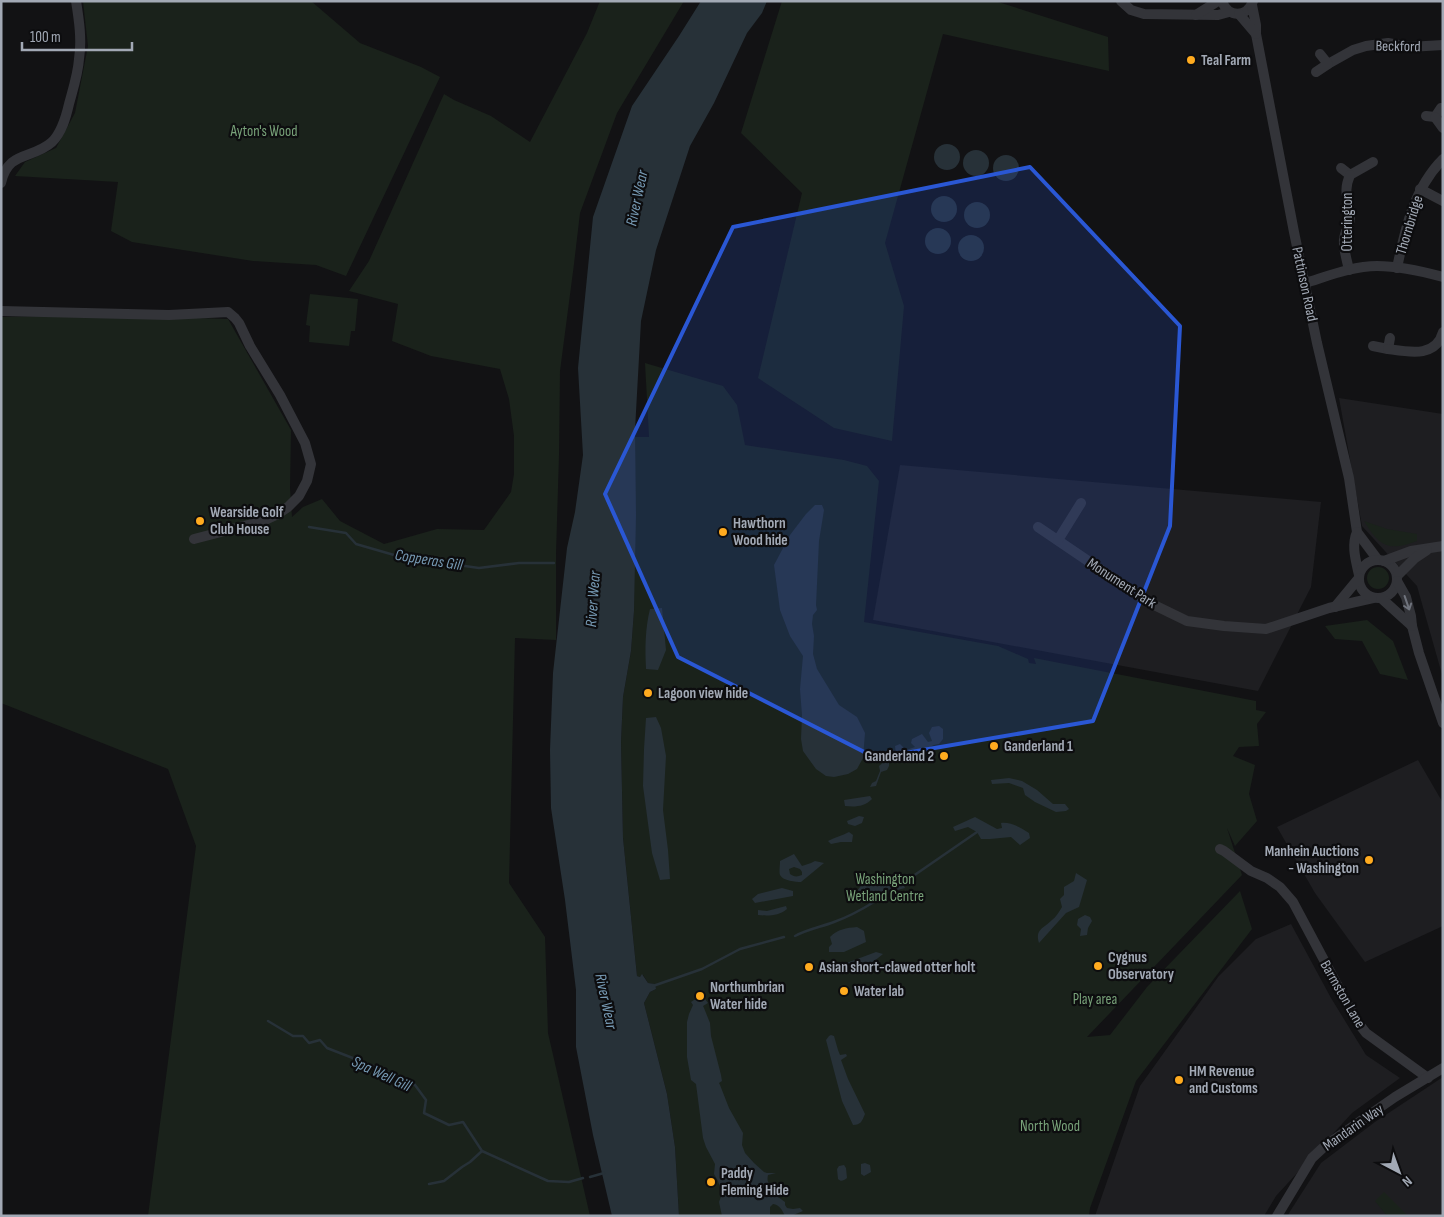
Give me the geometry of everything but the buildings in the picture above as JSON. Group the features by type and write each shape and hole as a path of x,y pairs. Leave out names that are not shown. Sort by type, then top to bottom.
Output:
{"street":[{"path":"1,183 3,172 15,159 45,147 60,133 77,76 80,57 79,19 76,1"},
{"path":"1121,1 1132,10 1144,14 1195,15 1244,12 1253,3"},
{"path":"1195,15 1218,1"},
{"name":"Pattinson Road","path":"1222,1 1225,8 1234,13 1256,34"},
{"name":"Pattinson Road","path":"1253,3 1256,34 1305,284 1349,478 1357,532 1354,540 1359,577"},
{"name":"Beckford","path":"1316,72 1353,50 1366,46 1388,43 1409,47 1443,45"},
{"path":"1320,54 1328,64"},
{"path":"1434,114 1443,128"},
{"name":"Thornbridge","path":"1397,268 1405,229 1420,189 1443,159"},
{"name":"Otterington","path":"1349,270 1344,246 1350,223 1346,190 1350,175 1375,162"},
{"name":"Otterington","path":"1341,168 1350,175"},
{"path":"1420,189 1443,201"},
{"name":"Thornbridge","path":"1305,284 1349,270 1376,266 1416,270 1443,277"},
{"path":"1,311 169,315 228,312 239,323 305,443 311,464 307,481 299,496 288,507 263,521 194,539"},
{"path":"1373,346 1419,352 1437,344 1443,332"},
{"path":"1388,349 1390,338"},
{"path":"1058,540 1082,503"},
{"name":"Monument Park","path":"1038,527 1150,603 1187,621 1266,629 1335,607 1377,598"},
{"name":"Pattinson Road","path":"1357,532 1381,561"},
{"path":"1412,626 1377,598 1367,595 1362,590 1359,585 1361,569 1372,561 1381,561 1411,551 1443,546"},
{"path":"1377,598 1387,596 1392,592 1397,578 1415,558 1430,549"},
{"path":"1381,561 1393,567 1406,597 1412,626 1429,685 1443,723"},
{"path":"1335,607 1359,577"},
{"name":"Barmston Lane","path":"1220,849 1250,871 1280,887 1292,902 1356,1020 1366,1033 1428,1078"},
{"path":"1428,1078 1443,1068"},
{"name":"Mandarin Way","path":"1277,1216 1312,1158 1335,1138 1395,1097 1428,1078"}],"highlighted area":[{"path":"1030,167 1180,326 1170,526 1093,721 876,758 678,657 605,494 733,227"}],"shaded area":[{"path":"1339,398 1443,414 1443,678 1417,586 1362,526"},
{"path":"900,465 1321,502 1311,587 1258,691 873,620"},
{"name":"Manhein Auctions - Washington","path":"1418,760 1443,803 1443,926 1365,962 1315,893 1277,827"},
{"path":"1291,924 1331,998 1366,1055 1400,1078 1352,1113 1276,1196 1264,1216 1095,1216 1140,1086 1218,977 1256,939"},
{"path":"1443,1077 1443,1216 1288,1216 1321,1163 1375,1122"}],"green space":[{"name":"Ayton's Wood","path":"83,1 311,1 360,43 421,67 440,77 346,276 316,265 253,261 132,242 111,231 118,182 15,176 25,162 56,148 75,113 88,46"},
{"path":"600,1 684,1 617,113 580,213 560,371 556,640 515,638 509,883 545,937 548,1033 590,1216 148,1216 196,846 168,769 1,703 1,317 106,315 228,319 291,430 290,488 292,517 303,507 322,499 340,521 384,544 437,529 484,530 511,492 514,474 514,436 509,399 500,369 431,356 392,341 398,304 349,291 369,261 444,94 491,116 530,142 587,33"},
{"path":"782,1 995,1 1108,37 1109,71 943,34 885,243 904,306 892,441 834,428 758,378 802,193 741,133"},
{"path":"310,294 358,299 355,331 351,331 349,346 309,342 310,326 306,325"},
{"name":"Washington Wetland Centre","path":"645,363 723,386 737,405 745,445 844,460 867,466 879,481 864,622 998,646 1028,659 1029,663 1036,664 1034,658 1256,701 1256,710 1266,712 1257,724 1259,746 1239,747 1233,756 1255,765 1249,794 1257,821 1235,846 1227,828 1242,875 1087,1037 1110,1035 1147,987 1240,891 1252,929 1136,1081 1090,1208 1089,1216 679,1216 675,1147 667,1094 644,1003 650,992 656,989 654,984 648,983 643,975 637,976 623,838 621,742 623,697 631,651 634,611 635,437 649,437"},
{"path":"1364,521 1387,529 1417,534 1417,541 1399,546 1385,544 1375,536"},
{"path":"1378,567 1386,570 1389,578 1386,586 1378,589 1370,586 1367,578 1370,570"},
{"path":"1367,620 1393,641 1408,680 1380,674 1362,641 1335,639 1325,626"},
{"path":"1384,1192 1407,1216 1387,1216 1375,1201"}],"water":[{"name":"River Wear","path":"701,1 767,1 762,13 747,33 714,103 690,146 656,250 641,321 635,430 634,611 631,651 623,697 621,742 623,838 637,976 640,977 642,974 648,983 655,984 656,989 650,992 644,1003 667,1094 675,1147 679,1216 612,1216 593,1135 576,1047 576,990 551,808 550,750 553,673 567,548 575,512 583,455 578,368 593,217 632,106"},
{"path":"947,144 956,148 960,157 956,166 947,170 938,166 934,157 938,148"},
{"path":"976,150 985,154 989,163 985,172 976,176 967,172 963,163 967,154"},
{"path":"1006,155 1015,159 1019,168 1015,177 1006,181 997,177 993,168 997,159"},
{"path":"944,196 953,200 957,209 953,218 944,222 935,218 931,209 935,200"},
{"path":"977,202 986,206 990,215 986,224 977,228 968,224 964,215 968,206"},
{"path":"938,228 947,232 951,241 947,250 938,254 929,250 925,241 929,232"},
{"path":"971,235 980,239 984,248 980,257 971,261 962,257 958,248 962,239"},
{"path":"815,505 822,505 824,510 819,541 817,610 813,615 812,624 814,636 813,654 817,669 839,705 857,717 865,733 863,758 857,769 848,774 834,777 826,776 816,769 803,751 800,689 803,656 790,636 780,610 774,565 790,535"},
{"path":"662,608 666,650 658,670 646,669 647,624 650,609"},
{"path":"656,717 661,728 666,756 663,810 670,879 660,880 652,853 643,786 646,718"},
{"path":"939,726 943,729 943,739 939,744 910,751 899,759 896,755 895,746 900,744 906,750 915,747 911,743 912,739 922,734 928,742 932,741 929,733 932,727"},
{"path":"885,761 889,763 887,770 881,772 876,786 870,787 876,781 880,771 879,766"},
{"path":"1009,778 1022,781 1037,790 1053,804 1065,804 1069,809 1056,812 1025,795 1023,788 1009,783 992,784 991,780"},
{"path":"870,796 872,799 863,805 845,806 844,800"},
{"path":"859,816 864,817 862,823 855,826 848,824 847,821"},
{"path":"975,817 997,829 1002,828 1001,823 1015,825 1029,833 1030,838 1020,845 1011,837 981,839 977,832 968,827 955,831 953,827"},
{"path":"849,832 853,835 852,842 831,844 828,841 833,838"},
{"path":"794,854 802,866 815,861 824,863 799,882 784,879 780,875 780,861","holes":["794,867 800,869 802,875 793,876 790,874 789,869"]},
{"path":"1076,873 1087,880 1079,907 1066,913 1039,943 1039,932 1060,911 1062,907 1060,899 1064,895 1064,887 1074,881"},
{"path":"900,876 905,888 890,892 884,899 874,902 863,901 861,903 856,892 861,886 876,885"},
{"path":"782,888 793,891 793,896 755,903 752,899 758,894"},
{"path":"786,906 787,909 777,914 758,915 758,910 767,911"},
{"path":"1085,915 1090,917 1092,921 1087,935 1080,936 1081,929 1077,925 1078,919"},
{"path":"857,927 864,931 866,942 844,952 829,952 829,947 832,944 830,937 833,934 842,929"},
{"path":"876,952 883,954 868,966 839,968 841,965"},
{"path":"705,999 708,1003 703,1006 710,1023 711,1036 722,1081 719,1083 729,1108 743,1133 742,1145 745,1153 764,1172 776,1173 768,1175 768,1183 776,1190 778,1197 785,1202 787,1208 800,1208 803,1211 791,1216 785,1216 779,1207 773,1204 770,1207 770,1216 722,1216 719,1202 722,1194 714,1174 715,1164 703,1138 696,1084 691,1080 687,1057 687,1022 693,1005 691,1002"},
{"path":"831,1035 834,1036 840,1055 846,1054 847,1056 841,1060 865,1114 862,1121 858,1124 853,1125 842,1101 826,1040"},
{"path":"861,1164 870,1165 871,1172 864,1176 861,1174"},
{"path":"844,1165 847,1178 841,1181 838,1179 837,1169 839,1166"}],"waterway":[{"name":"Copperas Gill","path":"309,527 346,533 356,544 401,557 479,568 519,563 554,563"},
{"path":"903,883 977,832"},
{"path":"795,936 844,918 874,902"},
{"path":"653,986 702,969 740,949 784,937"},
{"name":"Spa Well Gill","path":"268,1021 293,1036 303,1036 309,1043 320,1040 327,1048 381,1069 415,1085 426,1100 424,1113 449,1125 463,1122 482,1151 548,1181 569,1182 583,1178"},
{"path":"429,1184 444,1181 482,1151"},
{"path":"590,1177 604,1173"}],"place":[{"name":"Teal Farm","path":"1191,60"},
{"name":"Wearside Golf Club House","path":"200,521"},
{"name":"Hawthorn Wood hide","path":"723,532"},
{"name":"Lagoon view hide","path":"648,693"},
{"name":"Ganderland 1","path":"994,746"},
{"name":"Ganderland 2","path":"944,756"},
{"name":"Manhein Auctions - Washington","path":"1369,860"},
{"name":"Cygnus Observatory","path":"1098,966"},
{"name":"Asian short-clawed otter holt","path":"809,967"},
{"name":"Water lab","path":"844,991"},
{"name":"Northumbrian Water hide","path":"700,996"},
{"name":"HM Revenue and Customs","path":"1179,1080"},
{"name":"Paddy Fleming Hide","path":"711,1182"}],"park label":[{"name":"Play area","path":"1095,999"},
{"name":"North Wood","path":"1050,1126"}]}
